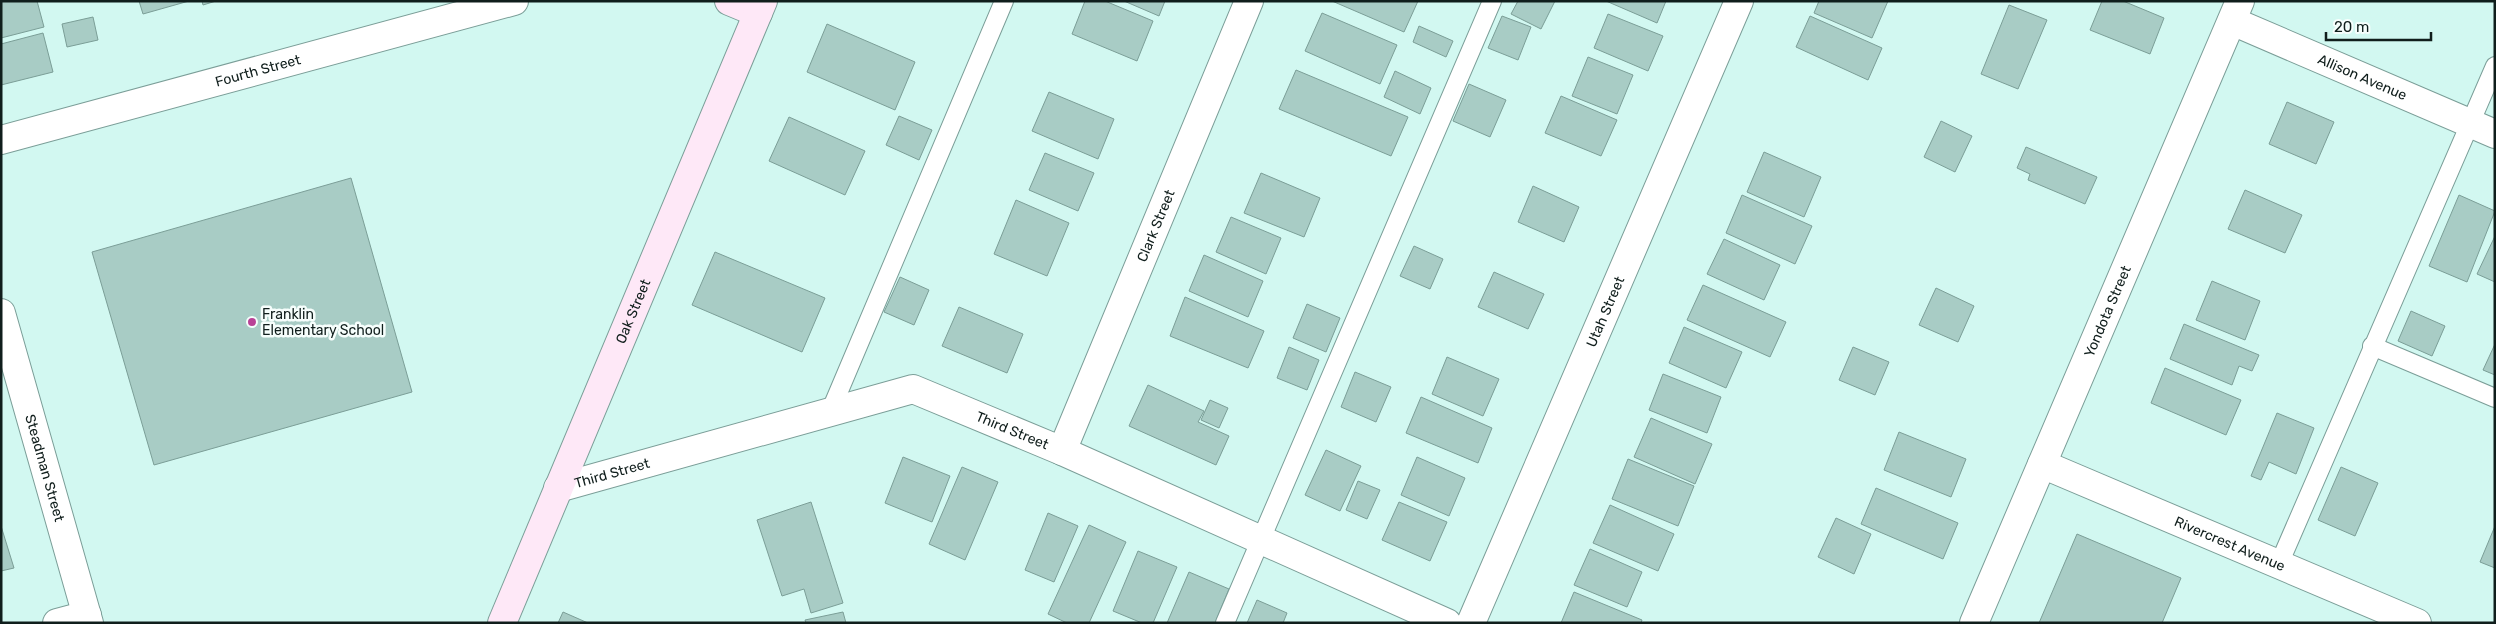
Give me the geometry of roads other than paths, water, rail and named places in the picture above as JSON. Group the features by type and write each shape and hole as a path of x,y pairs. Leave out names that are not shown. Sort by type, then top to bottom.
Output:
{"main road":[{"path":"729,1 761,7"},
{"name":"Oak Street","path":"502,623 761,7"}],"street":[{"name":"Fourth Street","path":"1,140 514,1"},
{"name":"Clark Street","path":"1062,451 1249,1"},
{"name":"Utah Street","path":"1471,623 1739,1"},
{"name":"Allison Avenue","path":"2236,11 2483,128"},
{"name":"Yondota Street","path":"1974,623 2236,11"},
{"name":"Steadman Street","path":"1,313 88,619"},
{"name":"Third Street","path":"558,488 913,389 1062,451 1447,623"},
{"name":"Rivercrest Avenue","path":"2042,464 2418,623"},
{"path":"58,623 88,619"}],"lane":[{"path":"830,412 1004,1"},
{"path":"1225,623 1492,1"},
{"path":"2279,564 2372,346 2483,128 2495,66"},
{"path":"2372,346 2495,398"}],"place":[{"name":"Franklin Elementary School","path":"252,322"}]}
